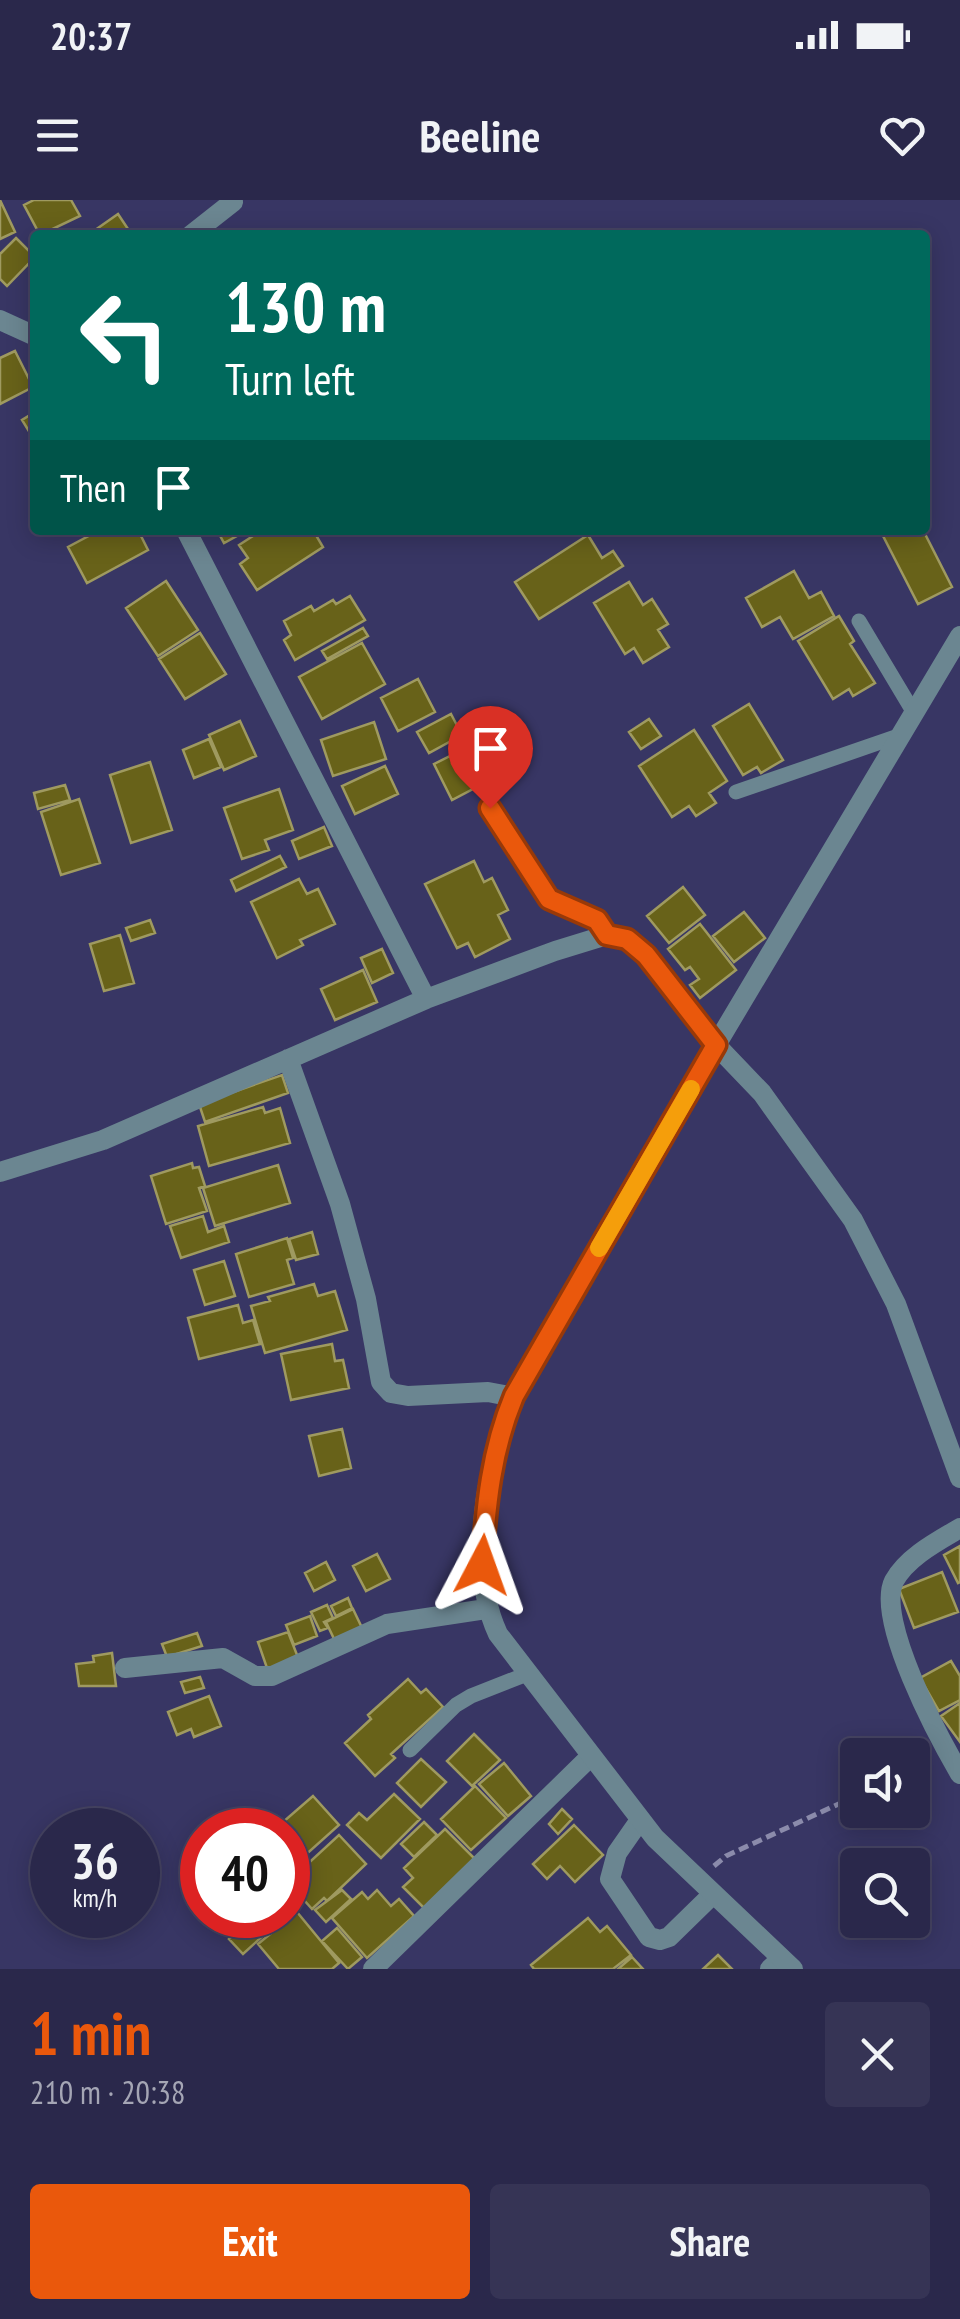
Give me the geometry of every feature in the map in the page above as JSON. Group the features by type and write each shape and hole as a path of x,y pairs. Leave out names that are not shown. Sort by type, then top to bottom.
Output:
{"street":[{"path":"198,230 234,202"},
{"path":"0,320 30,334"},
{"path":"189,535 426,999"},
{"path":"782,1966 640,1820 498,1634 486,1609 482,1565 490,1476 514,1396 716,1045 960,636"},
{"path":"0,1172 103,1140 426,999 555,951 607,935 627,939 646,955 716,1045 762,1092 853,1220 896,1304 960,1478"},
{"path":"288,1059 340,1204 366,1299 381,1382 391,1394 408,1396 488,1392 514,1396"},
{"path":"960,1528 911,1562 896,1577 890,1592 910,1676 960,1774"},
{"path":"125,1668 222,1658 256,1676 272,1676 387,1624 486,1609"},
{"path":"373,1969 591,1756"},
{"path":"640,1820 617,1853 610,1879 649,1937 669,1937 704,1887"}],"lane":[{"path":"859,621 914,713"},
{"path":"736,792 901,735"},
{"path":"490,808 549,899 597,920 607,935"},
{"path":"410,1750 471,1696 527,1674"}],"path":[{"path":"704,1887 726,1856 840,1803"}],"building":[{"path":"0,200 15,232 0,239"},
{"path":"34,200 71,200 80,216 51,230 37,230 24,205"},
{"path":"118,214 129,230 95,230"},
{"path":"16,238 30,252 30,262 7,286 0,279 0,254"},
{"path":"15,351 30,389 0,404 0,358"},
{"path":"30,415 30,433 22,420"},
{"path":"91,535 140,535 148,550 87,583 68,547"},
{"path":"220,535 239,535 224,543"},
{"path":"254,535 316,535 323,547 257,590 240,564 248,558 239,545"},
{"path":"588,535 602,558 613,551 623,566 539,619 515,582"},
{"path":"883,535 926,535 952,587 918,604"},
{"path":"794,571 809,598 821,592 834,616 793,639 780,617 762,627 746,598"},
{"path":"166,581 198,630 158,656 126,608"},
{"path":"629,582 643,605 652,599 668,624 658,630 669,647 643,663 634,648 625,654 594,603"},
{"path":"350,596 365,620 295,660 284,640 291,635 284,621 311,606 314,611"},
{"path":"839,616 854,641 850,644 875,683 853,696 849,689 833,699 798,641"},
{"path":"363,628 368,636 327,659 322,651"},
{"path":"200,633 226,674 185,699 159,659"},
{"path":"362,643 385,684 322,719 299,677"},
{"path":"418,679 435,712 398,731 381,698"},
{"path":"749,704 783,760 761,773 757,767 743,775 713,726"},
{"path":"451,714 462,735 429,753 417,732"},
{"path":"649,719 661,736 641,749 629,732"},
{"path":"240,721 256,756 224,770 209,735"},
{"path":"374,722 386,759 333,776 321,740"},
{"path":"694,730 727,781 709,793 716,803 696,816 689,806 672,817 639,766"},
{"path":"209,739 221,767 194,778 183,750"},
{"path":"484,739 507,786 483,798 477,787 452,800 434,764"},
{"path":"150,762 172,830 131,843 110,775"},
{"path":"385,766 398,794 355,814 342,786"},
{"path":"65,785 70,800 38,809 34,793"},
{"path":"279,789 293,830 265,840 269,850 242,859 224,808"},
{"path":"79,799 100,863 61,875 41,812"},
{"path":"324,827 332,846 299,859 292,841"},
{"path":"280,856 286,867 236,891 231,880"},
{"path":"474,861 484,882 492,878 508,910 498,915 510,939 475,957 468,943 457,948 425,884"},
{"path":"299,879 307,894 318,889 335,924 300,940 303,945 277,958 251,902"},
{"path":"683,887 705,915 669,943 647,916"},
{"path":"744,912 765,938 734,962 713,936"},
{"path":"150,920 155,933 131,941 126,928"},
{"path":"700,924 736,970 700,998 690,985 699,979 690,967 685,970 668,949"},
{"path":"120,935 134,983 104,991 90,944"},
{"path":"382,949 393,973 372,983 361,958"},
{"path":"363,970 377,1002 335,1020 321,989"},
{"path":"282,1075 288,1093 205,1122 199,1104"},
{"path":"263,1107 265,1113 280,1108 290,1143 209,1166 198,1126"},
{"path":"192,1163 193,1168 199,1167 205,1186 199,1188 207,1211 166,1224 151,1176"},
{"path":"278,1165 290,1203 215,1226 203,1188"},
{"path":"203,1216 208,1232 224,1226 229,1242 181,1258 170,1226"},
{"path":"312,1232 318,1254 296,1260 289,1239"},
{"path":"287,1238 293,1258 287,1260 294,1284 249,1297 236,1254"},
{"path":"224,1261 235,1296 205,1305 194,1270"},
{"path":"314,1284 318,1296 335,1291 347,1330 265,1353 251,1306"},
{"path":"238,1305 243,1323 253,1320 260,1344 199,1359 188,1318"},
{"path":"332,1344 335,1361 343,1360 349,1388 291,1400 281,1354"},
{"path":"342,1429 351,1468 319,1476 309,1436"},
{"path":"960,1546 960,1582 958,1583 944,1555"},
{"path":"377,1554 390,1579 366,1591 353,1566"},
{"path":"326,1562 335,1580 314,1591 305,1573"},
{"path":"942,1572 958,1612 914,1628 899,1589"},
{"path":"348,1598 352,1608 336,1616 331,1606"},
{"path":"327,1605 333,1618 324,1622 328,1628 320,1631 311,1612"},
{"path":"353,1609 363,1630 336,1643 326,1622"},
{"path":"310,1616 317,1636 294,1645 286,1625"},
{"path":"288,1632 299,1660 268,1671 258,1642"},
{"path":"197,1633 202,1646 167,1657 162,1644"},
{"path":"112,1653 116,1686 79,1686 76,1664 94,1662 93,1656"},
{"path":"951,1661 960,1676 960,1700 939,1711 920,1678"},
{"path":"200,1677 204,1688 185,1693 181,1682"},
{"path":"408,1679 421,1693 426,1689 443,1707 391,1754 395,1758 375,1776 345,1743 371,1719 368,1715"},
{"path":"209,1696 221,1726 194,1737 191,1729 177,1735 168,1712"},
{"path":"960,1703 960,1742 941,1716"},
{"path":"474,1734 500,1760 472,1786 447,1761"},
{"path":"421,1759 446,1782 421,1807 397,1783"},
{"path":"504,1763 531,1796 508,1816 479,1784"},
{"path":"475,1786 506,1818 471,1850 441,1819"},
{"path":"394,1794 420,1819 381,1858 347,1825 359,1813 367,1820"},
{"path":"313,1796 339,1825 310,1851 310,1808 299,1808"},
{"path":"562,1809 572,1819 558,1834 549,1824"},
{"path":"424,1822 437,1835 414,1857 401,1844"},
{"path":"574,1825 603,1855 575,1882 560,1866 547,1879 533,1864"},
{"path":"445,1829 476,1860 425,1909 403,1887 413,1878 404,1868"},
{"path":"339,1835 366,1864 327,1901 324,1898 312,1909 310,1862"},
{"path":"342,1890 351,1899 326,1922 315,1910"},
{"path":"377,1890 391,1906 399,1899 414,1916 367,1958 332,1918 362,1892 368,1899"},
{"path":"588,1918 600,1932 607,1926 631,1955 613,1969 534,1969 531,1965"},
{"path":"310,1928 339,1963 332,1969 279,1969 258,1944 265,1938 310,1938"},
{"path":"337,1928 362,1957 348,1969 322,1941"},
{"path":"230,1938 260,1938 243,1954"},
{"path":"718,1955 732,1969 703,1969"},
{"path":"632,1957 643,1969 618,1969"}],"slow traffic":[{"path":"599,1248 691,1089"}],"route":[{"path":"482,1565 490,1476 514,1396 716,1045 646,955 627,939 607,935 597,920 549,899 490,808"}]}
